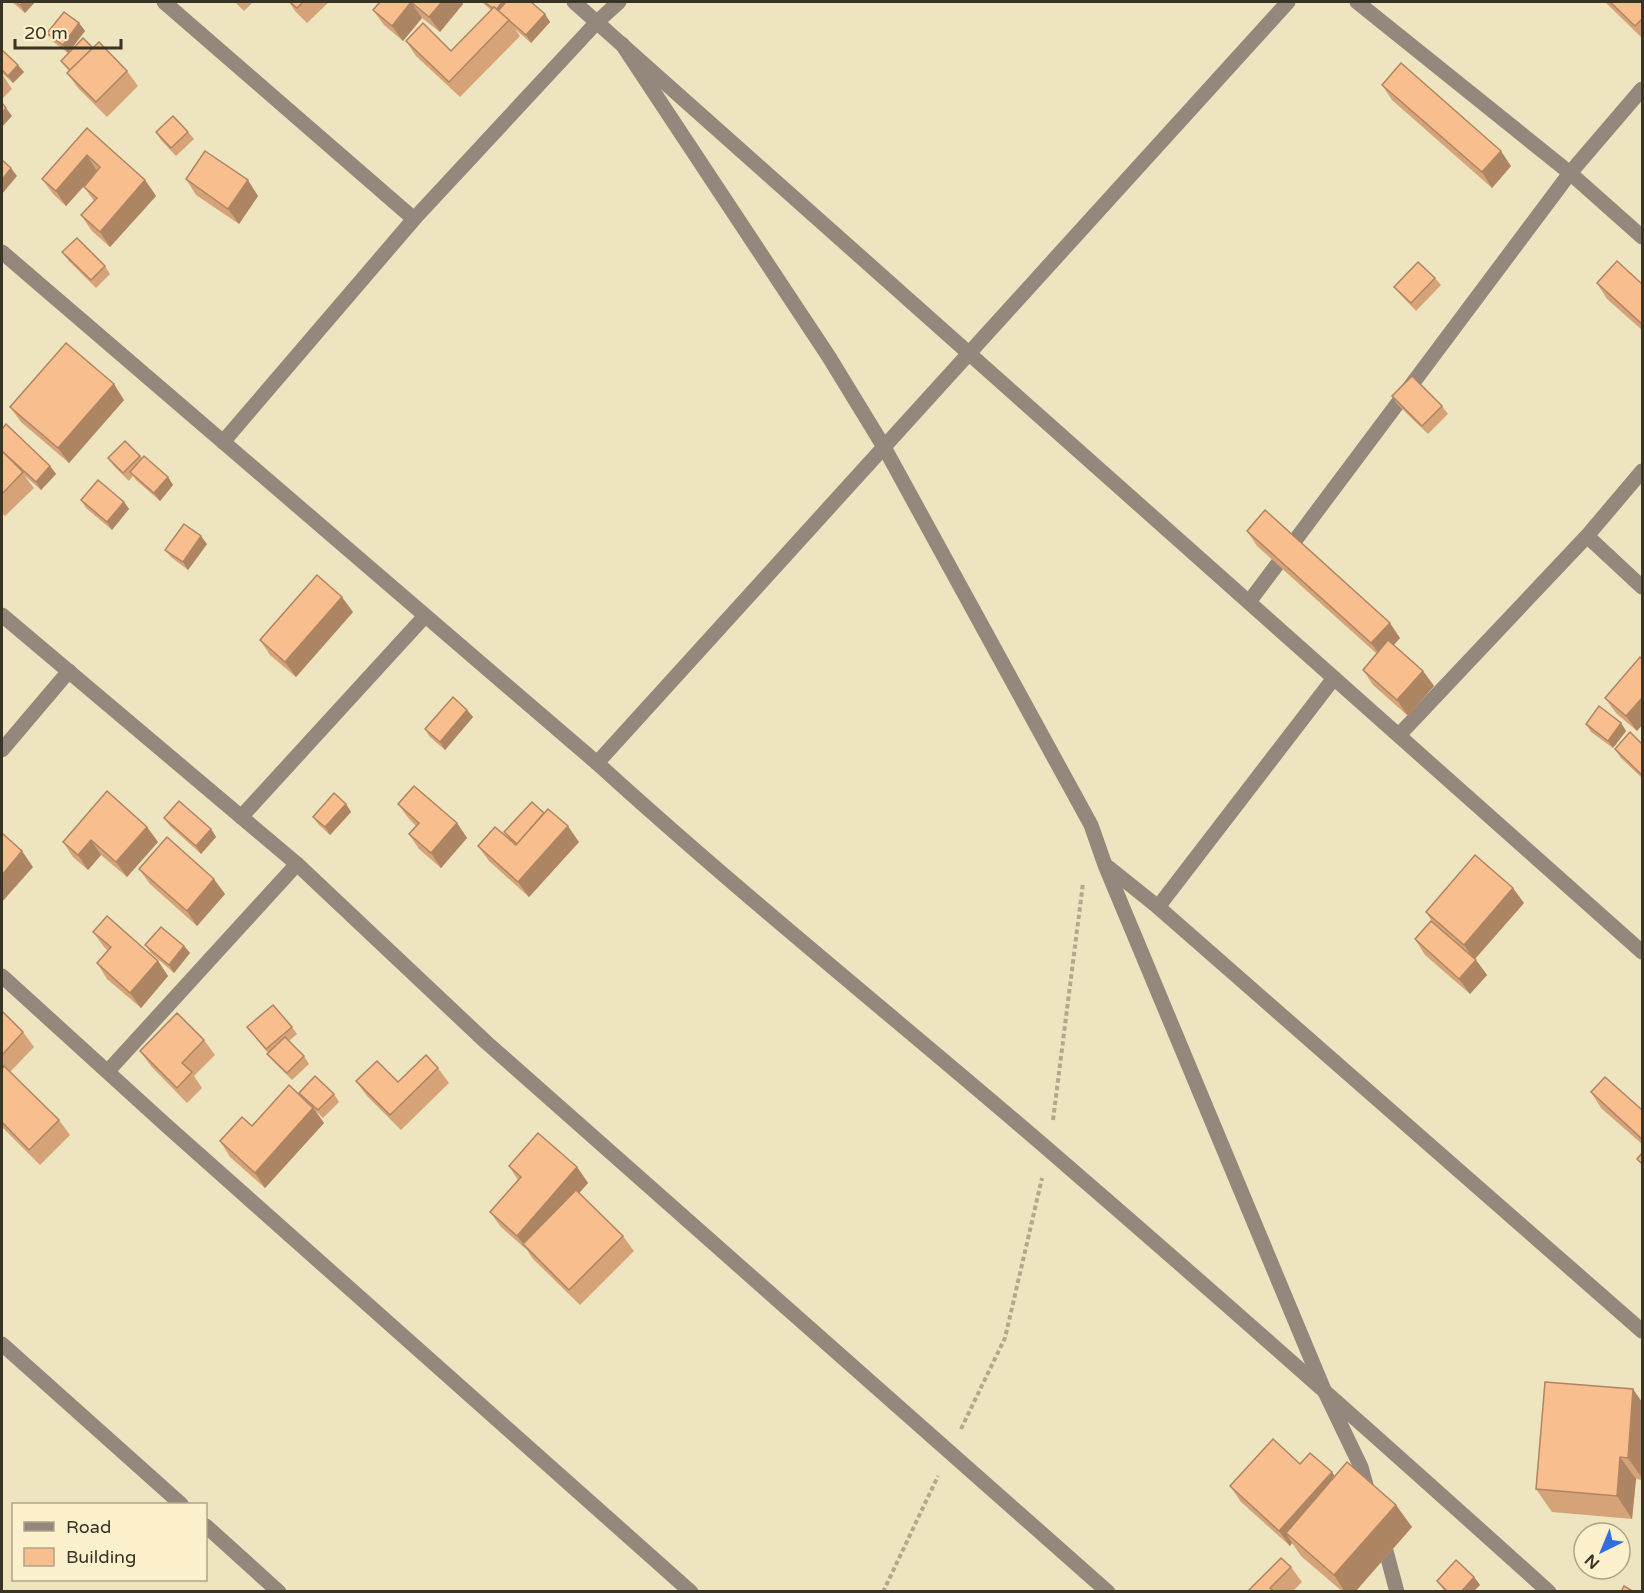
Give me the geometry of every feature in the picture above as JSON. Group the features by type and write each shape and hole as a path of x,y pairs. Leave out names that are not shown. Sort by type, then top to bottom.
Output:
{"street":[{"path":"164,2 414,219"},
{"path":"574,2 1642,952"},
{"path":"223,442 414,219 597,22 619,2"},
{"path":"597,763 1288,2"},
{"path":"1357,2 1570,173 1642,237"},
{"path":"622,44 829,357 884,447 1091,825 1324,1390 1361,1467 1397,1592"},
{"path":"1249,602 1570,173 1642,89"},
{"path":"2,252 597,763 679,838 1049,1150 1324,1390 1549,1592"},
{"path":"1399,735 1587,536 1642,471"},
{"path":"1587,536 1642,587"},
{"path":"2,615 297,864 487,1043 1108,1592"},
{"path":"241,817 425,616"},
{"path":"2,750 69,671"},
{"path":"1158,907 1334,678"},
{"path":"108,1071 297,864"},
{"path":"1106,865 1158,907 1642,1331"},
{"path":"2,976 176,1134 691,1592"},
{"path":"2,1344 180,1503"},
{"path":"207,1527 279,1592"}],"path":[{"path":"883,1592 1005,1338 1049,1150 1085,871"}],"building":[{"path":"290,2 303,2 297,8"},
{"path":"380,2 411,2 392,26 373,10"},
{"path":"411,2 442,2 429,17"},
{"path":"484,2 502,2 497,9"},
{"path":"506,2 531,2 545,14 526,35 498,11"},
{"path":"1610,2 1642,2 1642,19 1635,26"},
{"path":"494,7 509,20 449,82 406,41 423,23 451,51"},
{"path":"64,12 79,23 63,45 47,33"},
{"path":"83,38 93,48 70,70 61,61"},
{"path":"99,42 127,71 96,102 67,73"},
{"path":"3,51 18,65 8,76 2,70"},
{"path":"1401,63 1501,151 1482,172 1382,85"},
{"path":"173,116 188,132 171,148 156,132"},
{"path":"87,128 145,180 100,232 81,215 97,198 84,187 100,167 87,155 56,191 42,179"},
{"path":"205,151 248,180 228,209 186,179"},
{"path":"2,160 11,168 2,180"},
{"path":"77,238 105,266 91,280 62,252"},
{"path":"1617,261 1642,284 1642,324 1597,283"},
{"path":"1418,262 1435,278 1411,303 1394,287"},
{"path":"66,343 114,384 58,448 10,407"},
{"path":"1412,376 1442,406 1422,426 1392,396"},
{"path":"6,424 50,466 36,482 2,451 2,429"},
{"path":"125,441 140,456 123,473 108,458"},
{"path":"2,451 23,472 2,494"},
{"path":"144,456 168,477 154,493 130,472"},
{"path":"98,480 124,502 107,522 81,500"},
{"path":"1265,510 1390,623 1371,643 1247,531"},
{"path":"184,524 201,536 183,562 165,550"},
{"path":"317,575 342,597 285,662 260,640"},
{"path":"1388,640 1423,671 1397,700 1363,670"},
{"path":"1640,657 1642,659 1642,698 1626,716 1605,698"},
{"path":"453,697 467,710 440,742 425,729"},
{"path":"1599,706 1621,723 1608,741 1586,724"},
{"path":"1630,732 1642,744 1642,775 1615,749"},
{"path":"414,786 457,823 431,853 409,834 419,823 398,804"},
{"path":"107,791 147,827 116,862 91,840 78,855 63,842"},
{"path":"334,793 346,804 325,827 313,817"},
{"path":"179,801 211,829 196,846 164,818"},
{"path":"532,802 544,813 517,844 504,832"},
{"path":"548,809 568,826 518,882 478,846 495,827 516,845"},
{"path":"2,833 22,851 2,875"},
{"path":"167,837 214,879 187,911 139,869"},
{"path":"1475,855 1513,888 1464,945 1426,912"},
{"path":"107,916 158,961 130,993 97,963 111,947 93,932"},
{"path":"1431,921 1476,960 1459,979 1415,939"},
{"path":"161,927 184,946 169,965 145,945"},
{"path":"273,1005 292,1027 266,1049 247,1027"},
{"path":"2,1011 23,1032 2,1055"},
{"path":"177,1013 204,1040 182,1063 192,1072 177,1088 140,1051"},
{"path":"285,1037 304,1056 287,1073 267,1054"},
{"path":"426,1055 438,1068 390,1115 356,1081 377,1061 398,1082"},
{"path":"4,1066 59,1120 29,1150 2,1122 2,1069"},
{"path":"315,1076 334,1094 318,1110 299,1093"},
{"path":"1605,1077 1642,1108 1642,1139 1591,1092"},
{"path":"289,1085 313,1108 255,1173 220,1141 242,1117 252,1126"},
{"path":"538,1133 577,1167 517,1236 490,1212 521,1177 509,1166"},
{"path":"1642,1153 1642,1164 1637,1159"},
{"path":"576,1190 623,1236 569,1290 523,1244"},
{"path":"1545,1382 1633,1389 1628,1458 1620,1457 1617,1496 1536,1489"},
{"path":"1273,1439 1300,1464 1310,1453 1332,1472 1279,1531 1230,1486"},
{"path":"1347,1462 1396,1505 1334,1575 1286,1533"},
{"path":"1281,1558 1291,1567 1270,1588 1274,1592 1247,1592"},
{"path":"1456,1560 1474,1577 1461,1592 1448,1592 1437,1581"},
{"path":"1624,1586 1634,1592 1621,1592"}]}
